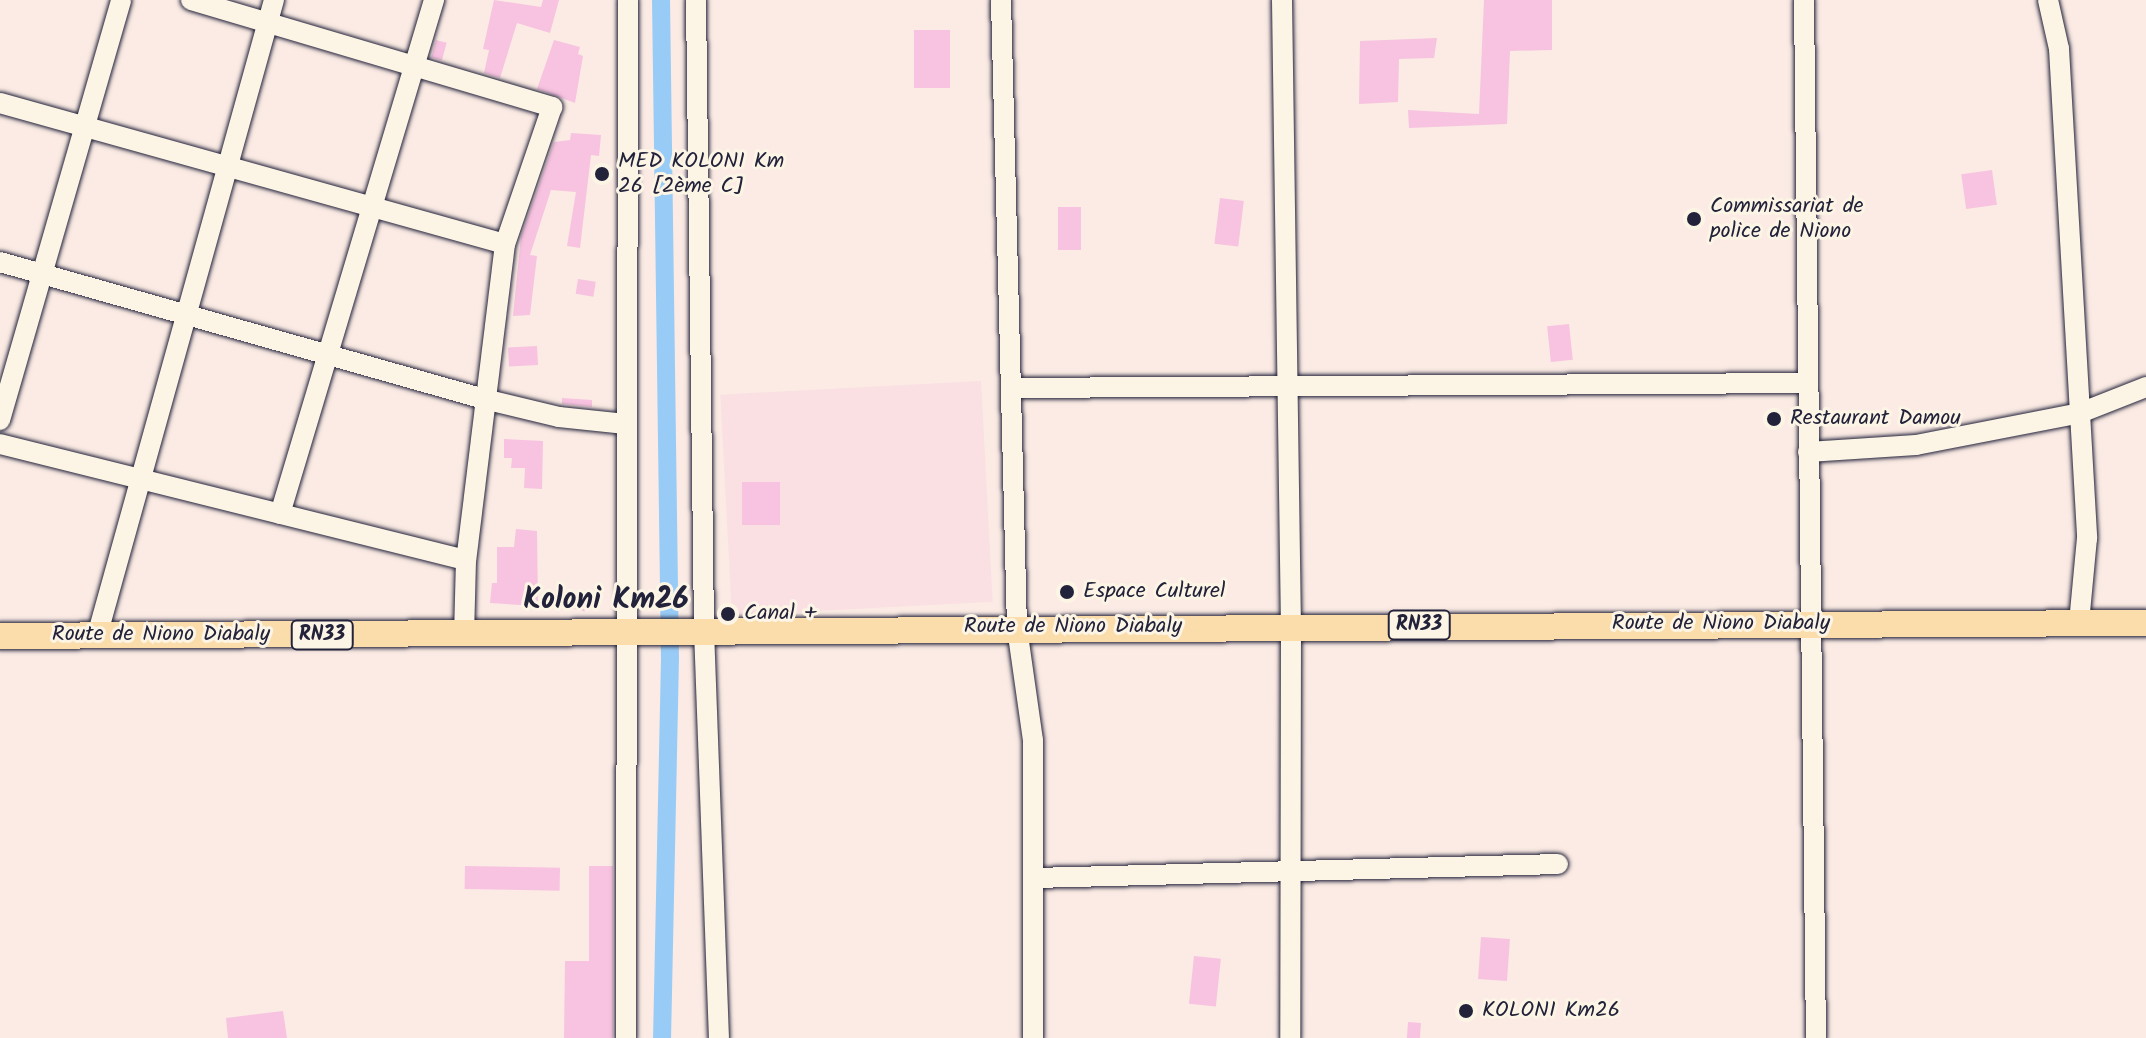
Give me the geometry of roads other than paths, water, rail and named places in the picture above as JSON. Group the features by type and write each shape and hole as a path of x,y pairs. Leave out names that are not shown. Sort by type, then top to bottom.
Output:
{"main road":[{"name":"Route de Niono Diabaly","path":"0,636 2146,623"}],"street":[{"path":"0,420 121,0"},
{"path":"191,0 552,107 505,244 466,560 464,634"},
{"path":"97,636 274,0"},
{"path":"280,514 434,0"},
{"path":"626,1038 635,632 626,424 628,0"},
{"path":"696,0 698,630 719,1038"},
{"path":"1001,0 1017,628 1033,740 1033,1038"},
{"path":"1282,0 1291,626 1290,1038"},
{"path":"1804,0 1816,1038"},
{"path":"2048,0 2059,49 2087,538 2079,623"},
{"path":"0,103 505,244"},
{"path":"0,262 484,399 559,417 626,424"},
{"path":"1011,388 1287,382 1808,383"},
{"path":"1808,452 1916,445 2080,413 2146,387"},
{"path":"0,444 466,560"},
{"path":"1035,878 1291,875 1558,864"}],"waterway":[{"path":"661,0 670,658 662,1038"}],"place":[{"name":"MED KOLONI Km 26 [2ème C]","path":"602,174"},
{"name":"Commissariat de police de Niono","path":"1694,219"},
{"name":"Restaurant Damou","path":"1774,419"},
{"name":"Espace Culturel","path":"1067,592"},
{"name":"Canal +","path":"728,614"},
{"name":"KOLONI Km26","path":"1466,1011"}],"district":[{"name":"Koloni Km26","path":"606,600"}]}
